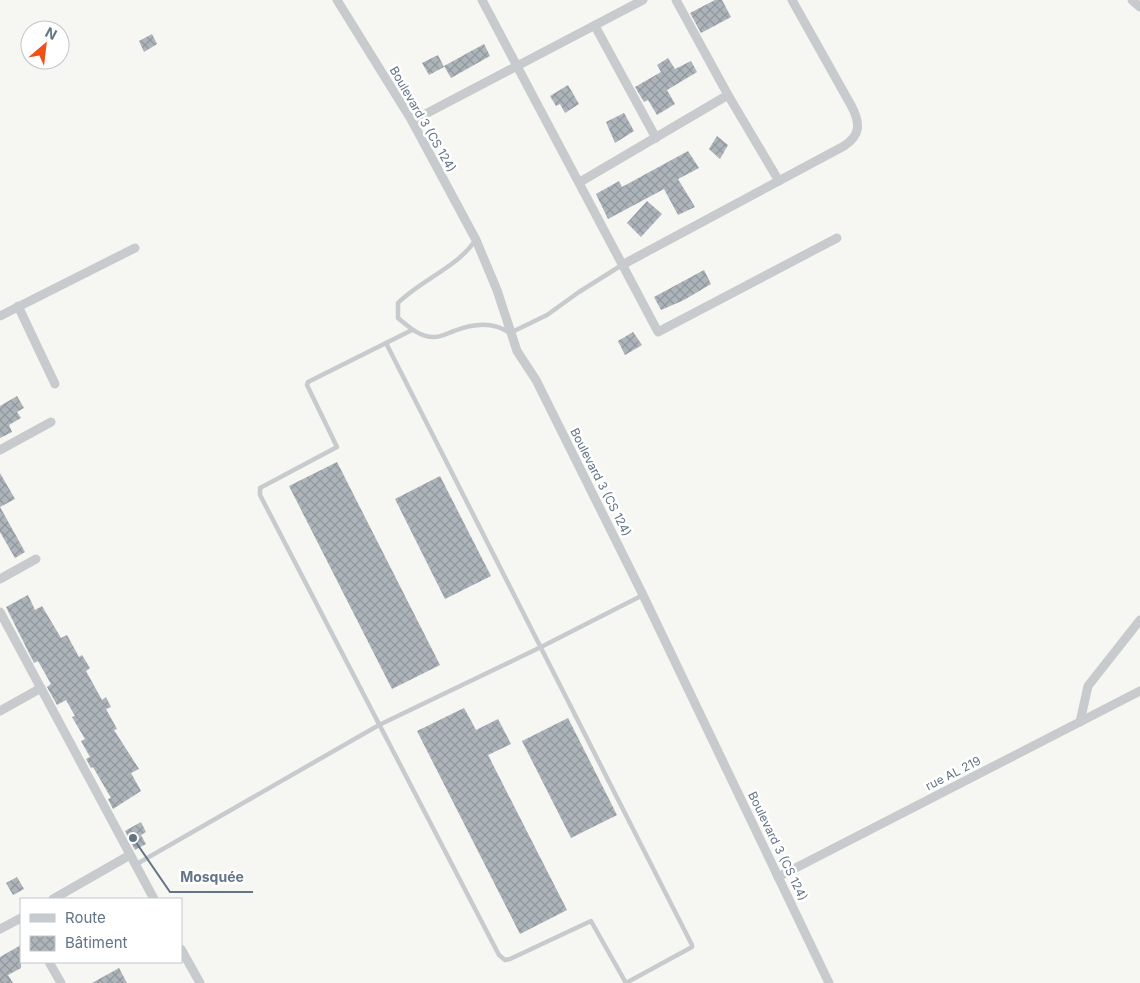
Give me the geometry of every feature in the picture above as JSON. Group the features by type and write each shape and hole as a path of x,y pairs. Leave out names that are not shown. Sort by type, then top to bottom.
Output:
{"street":[{"name":"Boulevard 3 (CS 124)","path":"337,0 412,122 476,240 497,290 510,333 518,351 536,380 643,595 829,983"},
{"path":"482,0 658,332 837,238"},
{"path":"412,122 518,68 644,0"},
{"path":"676,0 728,95 779,181"},
{"path":"622,266 844,146 852,141 858,132 858,119 855,113 792,0"},
{"path":"1132,0 1140,7"},
{"path":"595,26 656,138"},
{"path":"580,182 728,95"},
{"path":"0,316 135,248"},
{"path":"18,306 55,384"},
{"path":"0,450 51,422"},
{"path":"0,580 36,559"},
{"path":"0,612 153,898"},
{"path":"1080,722 1088,686 1140,620"},
{"path":"0,711 41,688"},
{"name":"rue AL 219","path":"778,877 1140,691"},
{"path":"55,898 130,855"},
{"path":"0,929 20,919"},
{"path":"182,951 200,983"},
{"path":"50,963 61,983"}],"lane":[{"path":"476,240 454,263 410,292 398,303 398,318 412,330 433,338 461,328 488,323 500,326 510,333 547,315 579,292 622,266"},
{"path":"386,343 692,945 692,947 626,983 591,921 510,959 502,958 259,492 260,488 337,446 307,385 308,382 386,343 412,330"},
{"path":"135,865 379,725 541,647 643,595"}],"building":[{"path":"715,0 722,0 731,17 701,33 690,13"},
{"path":"152,34 157,44 144,52 139,41"},
{"path":"484,44 490,56 451,78 444,66"},
{"path":"438,55 444,67 429,75 422,63"},
{"path":"668,58 675,69 691,61 697,72 667,90 675,104 657,115 648,100 644,102 635,87 661,72 657,65"},
{"path":"568,85 579,104 565,113 560,104 556,106 550,96"},
{"path":"624,113 634,131 615,143 606,122"},
{"path":"717,136 728,145 720,159 709,149"},
{"path":"688,151 699,168 678,179 695,207 678,215 664,189 608,219 596,194 619,181 622,187"},
{"path":"647,201 662,214 641,237 627,223"},
{"path":"704,270 711,284 684,300 661,310 654,297"},
{"path":"633,332 642,345 625,355 618,341"},
{"path":"17,396 24,408 17,412 21,418 9,425 12,432 0,438 0,406"},
{"path":"337,462 440,665 392,689 289,486"},
{"path":"0,473 15,499 0,507"},
{"path":"440,476 491,576 445,599 395,499"},
{"path":"0,507 25,552 15,558 0,532"},
{"path":"28,595 35,610 42,606 61,638 67,635 79,657 82,655 90,668 86,671 102,700 106,697 111,707 106,709 117,729 114,730 139,769 131,773 141,791 113,809 108,799 111,798 93,767 91,768 86,759 90,757 81,741 85,739 72,717 75,716 66,700 57,705 47,687 51,684 38,661 34,663 6,607"},
{"path":"464,708 476,730 498,719 511,744 488,755 567,910 520,934 417,731"},
{"path":"568,718 617,815 571,838 522,741"},
{"path":"141,822 146,832 141,835 146,844 135,850 125,831"},
{"path":"17,877 24,889 13,895 6,883"},
{"path":"20,946 21,968 8,975 13,983 0,983 0,957"},
{"path":"119,968 127,983 92,983"}],"place":[{"name":"Mosquée","path":"133,838"}]}
